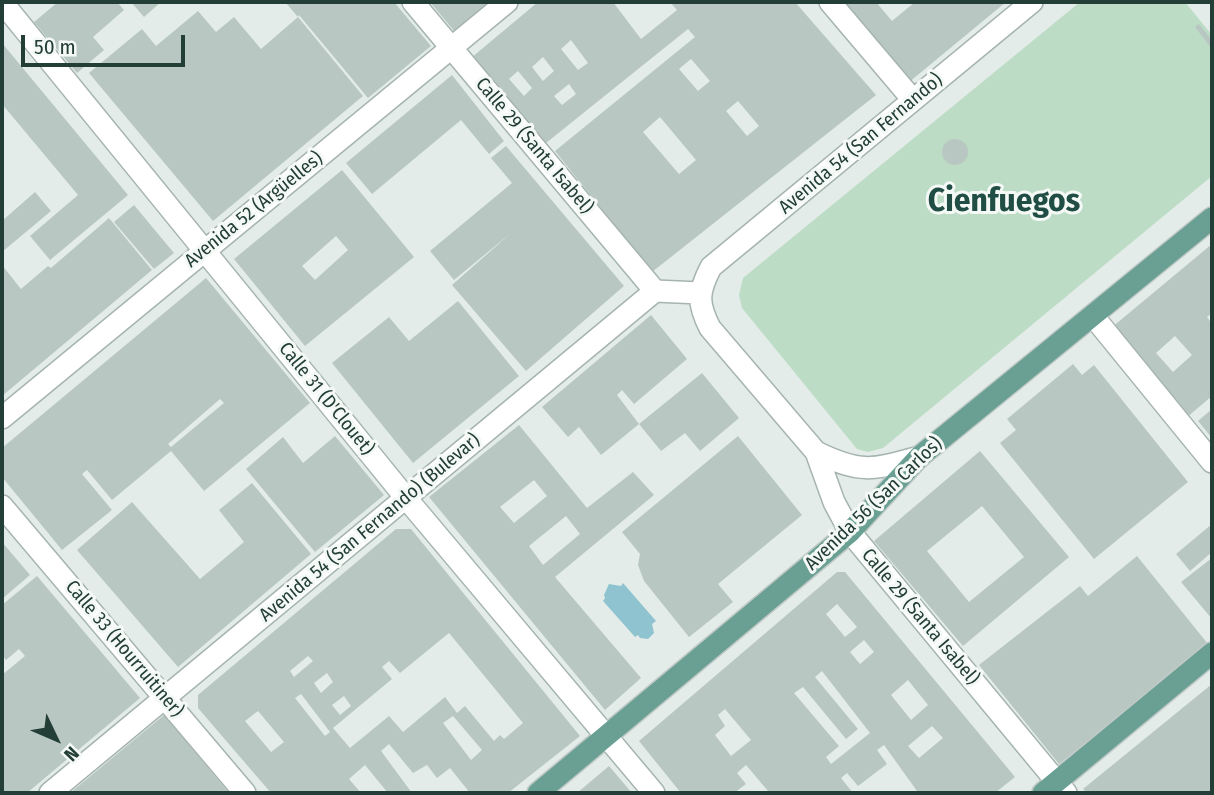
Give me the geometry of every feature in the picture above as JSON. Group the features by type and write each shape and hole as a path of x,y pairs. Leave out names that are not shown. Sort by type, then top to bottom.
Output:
{"main road":[{"name":"Avenida 56 (San Carlos)","path":"538,793 850,532 919,457 1212,218"},
{"path":"1055,789 1212,653"}],"street":[{"name":"Calle 29 (Santa Isabel)","path":"413,2 655,291"},
{"name":"Avenida 52 (Argüelles)","path":"2,418 507,2"},
{"path":"830,2 913,100"},
{"name":"Avenida 54 (San Fernando)","path":"700,293 711,267 1032,2"},
{"name":"Calle 31 (D'Clouet)","path":"5,5 406,498 654,793"},
{"path":"655,291 700,293"},
{"name":"Avenida 54 (San Fernando) (Bulevar)","path":"50,793 655,291"},
{"name":"Calle 29 (Santa Isabel)","path":"700,293 702,314 710,328 816,452 834,502 850,532 1055,789"},
{"path":"1093,316 1212,462"},
{"path":"816,452 843,465 865,468 919,457"},
{"name":"Calle 33 (Hourruitiner)","path":"2,506 245,793"}],"green space":[{"path":"1080,2 1185,2 1212,35 1212,176 883,448 868,452 857,449 742,308 739,295 743,278"}],"water":[{"path":"623,583 656,621 652,624 654,633 648,639 638,635 635,637 603,601 609,584 621,586"}],"building":[{"path":"58,2 117,2 124,10 93,37 104,50 77,73 34,22"},
{"path":"131,2 161,2 144,17"},
{"path":"285,2 394,2 431,46 368,98"},
{"path":"430,2 492,2 455,32"},
{"path":"538,2 613,2 641,39 677,10 670,2 795,2 876,95 652,272 555,151 695,37 688,29 546,143 471,58","holes":["571,40 588,63 578,70 561,49","543,57 554,71 543,81 532,67","691,59 710,81 698,91 679,69","518,71 532,88 524,96 509,79","569,84 576,94 562,105 554,96","738,101 759,126 747,136 726,111","660,117 696,160 679,174 643,132"]},
{"path":"841,2 876,2 892,21 915,2 1006,2 908,83"},
{"path":"198,11 216,32 234,17 261,49 298,17 363,96 213,221 89,73 142,29 156,46"},
{"path":"1199,24 1212,40 1212,49 1195,27"},
{"path":"2,43 128,195 50,260 30,236 78,195 2,104"},
{"path":"452,75 504,141 489,154 461,120 372,194 346,163"},
{"path":"955,139 964,143 968,152 964,161 955,165 946,161 942,152 946,143"},
{"path":"506,146 624,286 526,371 452,285 511,233 454,280 430,251 512,183 491,158"},
{"path":"342,170 414,257 305,346 234,259","holes":["336,236 348,250 315,280 302,266"]},
{"path":"35,192 51,211 2,252 2,221"},
{"path":"134,205 174,253 154,269 114,222"},
{"path":"109,218 152,270 2,396 2,265 21,289 48,266 51,268"},
{"path":"1212,244 1212,313 1207,317 1212,324 1212,396 1186,418 1111,328","holes":["1175,336 1192,355 1173,372 1156,353"]},
{"path":"206,278 310,403 204,491 171,451 112,500 87,470 82,474 112,510 62,550 2,477 2,448","holes":["220,399 224,403 171,447 168,444"]},
{"path":"458,301 519,376 413,463 332,363 389,317 409,341"},
{"path":"651,315 687,359 634,404 622,390 617,395 639,424 601,455 579,427 568,437 542,407"},
{"path":"1073,364 1082,375 1094,365 1188,482 1094,559 1000,443 1016,430 1007,419"},
{"path":"702,373 739,418 700,451 685,433 661,451 639,424"},
{"path":"1212,409 1212,438 1198,421"},
{"path":"519,425 587,508 633,472 654,495 555,577 641,678 605,710 429,497","holes":["534,480 547,496 514,523 500,507","566,516 580,534 543,565 529,546"]},
{"path":"335,436 384,495 315,552 246,469 283,437 303,463"},
{"path":"738,436 802,515 718,584 733,602 689,637 644,581 638,565 640,554 622,532"},
{"path":"980,451 1069,557 963,646 874,541","holes":["982,506 1024,557 969,602 927,551"]},
{"path":"252,483 311,554 178,667 77,550 132,502 200,579 244,542 219,510"},
{"path":"1212,524 1212,552 1190,571 1176,554"},
{"path":"396,529 411,529 580,736 508,793 470,793 450,768 437,778 427,765 413,773 389,744 381,751 412,793 388,793 365,765 349,779 361,793 271,793 198,708 198,695","holes":["449,633 523,723 504,739 500,735 494,741 465,706 457,713 445,697 403,732 389,716 350,748 333,728 392,679 382,667 389,661 400,673","308,656 313,661 294,677 290,671","327,673 333,682 321,693 314,683","301,694 330,732 325,736 295,698","344,696 351,706 340,715 332,705","258,711 284,742 271,752 245,721","453,716 482,750 471,760 443,723"]},
{"path":"2,542 30,575 2,599"},
{"path":"1137,556 1208,644 1059,764 979,665 1080,586 1088,596"},
{"path":"1212,558 1212,619 1181,582"},
{"path":"837,572 845,572 1015,777 995,793 914,793 917,791 884,745 877,750 887,764 858,786 847,773 841,778 853,793 764,793 768,791 746,765 737,773 746,784 734,793 681,793 639,741","holes":["837,604 857,627 845,637 826,614","864,640 874,652 860,664 850,652","822,671 870,733 831,764 826,757 839,746 794,693 803,687 846,739 858,729 815,677","908,680 928,705 911,720 891,695","725,709 751,740 731,756 715,735 725,726 718,715","932,726 943,738 919,758 908,746"]},
{"path":"37,576 140,698 27,793 2,793 2,675 25,656 19,649 6,660 2,655 2,605"},
{"path":"1212,684 1212,793 1087,793 1083,789"},
{"path":"164,715 229,793 70,793"},
{"path":"609,766 632,793 577,793"}],"district":[{"name":"Cienfuegos","path":"1004,202"}]}
